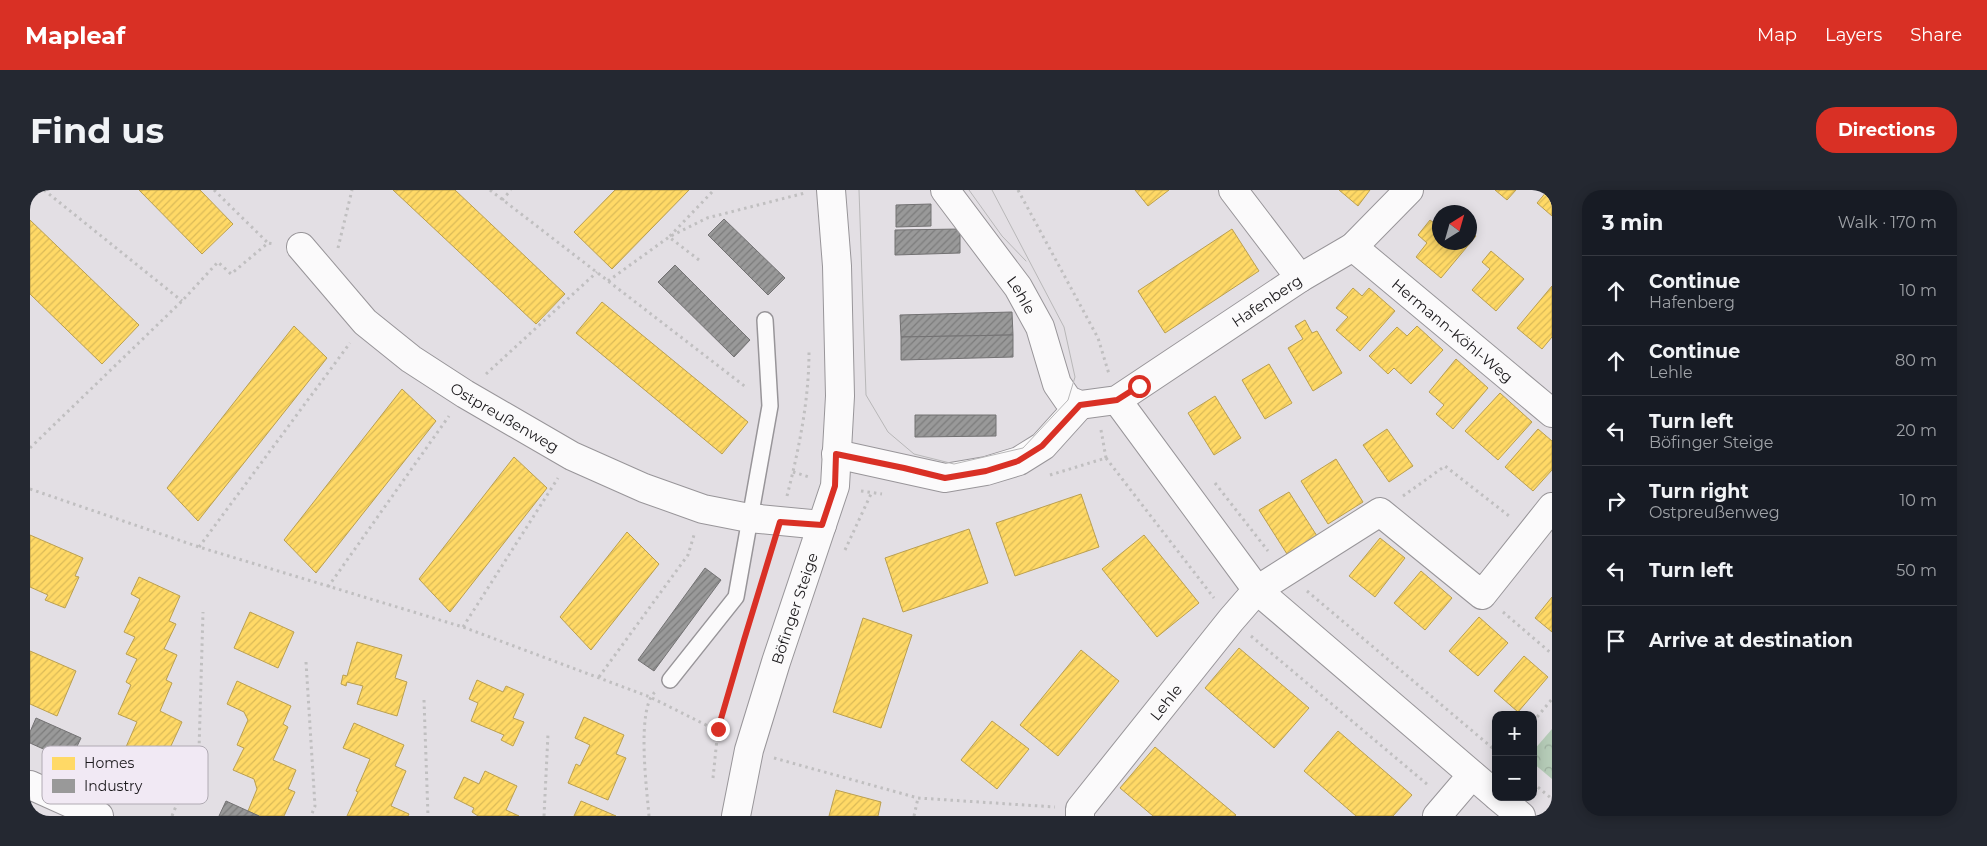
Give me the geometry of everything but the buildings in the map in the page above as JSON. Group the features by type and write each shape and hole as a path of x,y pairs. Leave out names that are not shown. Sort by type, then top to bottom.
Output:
{"street":[{"name":"Lehle","path":"945,190 1018,287 1040,327 1056,384 1068,400 1080,405"},
{"path":"1233,190 1300,278"},
{"name":"Hafenberg","path":"1117,400 1300,278 1353,247 1409,190"},
{"name":"Böfinger Steige","path":"736,816 748,750 835,486 840,396 837,266 820,191"},
{"name":"Ostpreußenweg","path":"301,247 365,322 411,359 465,394 572,456 644,488 703,509 749,518 822,525"},
{"name":"Hermann-Köhl-Weg","path":"1353,247 1552,413"},
{"path":"836,454 945,478 986,471 1018,461 1042,446 1080,405 1117,400 1257,590 1492,792"},
{"path":"1257,590 1380,512 1482,594 1552,507"},
{"name":"Lehle","path":"1080,812 1231,620 1257,590"},
{"path":"1443,809 1472,775"},
{"path":"30,785 42,790"},
{"path":"1503,801 1521,816"},
{"path":"72,804 99,816"}],"lane":[{"path":"670,680 736,597 770,406 764,320"}],"path":[{"path":"44,190 182,301"},
{"path":"214,190 268,243 301,247"},
{"path":"329,282 352,190"},
{"path":"490,190 770,406"},
{"path":"502,200 511,190"},
{"path":"669,237 714,190"},
{"path":"1018,190 1098,338 1117,400"},
{"path":"608,281 669,237 707,218 820,191"},
{"path":"669,237 699,260"},
{"path":"30,448 182,301 218,262 231,274 268,243"},
{"path":"328,587 465,394 597,272"},
{"path":"199,547 365,322"},
{"path":"761,586 793,472 809,380 809,350"},
{"path":"463,627 572,456"},
{"path":"1106,458 1231,620 1443,809"},
{"path":"1380,512 1445,466 1531,534"},
{"path":"30,489 199,547 463,627 650,697 718,729 748,750 918,798 1080,812"},
{"path":"598,677 688,555 703,509"},
{"path":"1482,594 1552,654"},
{"path":"712,787 718,729 755,604"},
{"path":"199,746 203,612"},
{"path":"306,662 315,806 311,816"},
{"path":"648,816 643,736 650,697"},
{"path":"1537,717 1552,699"},
{"path":"424,700 428,816"},
{"path":"544,816 548,734"},
{"path":"1537,786 1552,799"},
{"path":"914,816 918,798"},
{"path":"172,816 177,804"}],"green space":[{"path":"1552,729 1552,779 1537,766 1537,746"}],"tram line":[{"path":"859,190 866,395 888,432 914,454 954,464 1023,448 1068,400 1075,377 1064,327 992,190"},
{"path":"969,190 1002,236 1026,261"}],"route":[{"path":"718,729 780,522 822,525 835,486 836,454 945,478 986,471 1018,461 1042,446 1080,405 1117,400 1139,386"}]}
